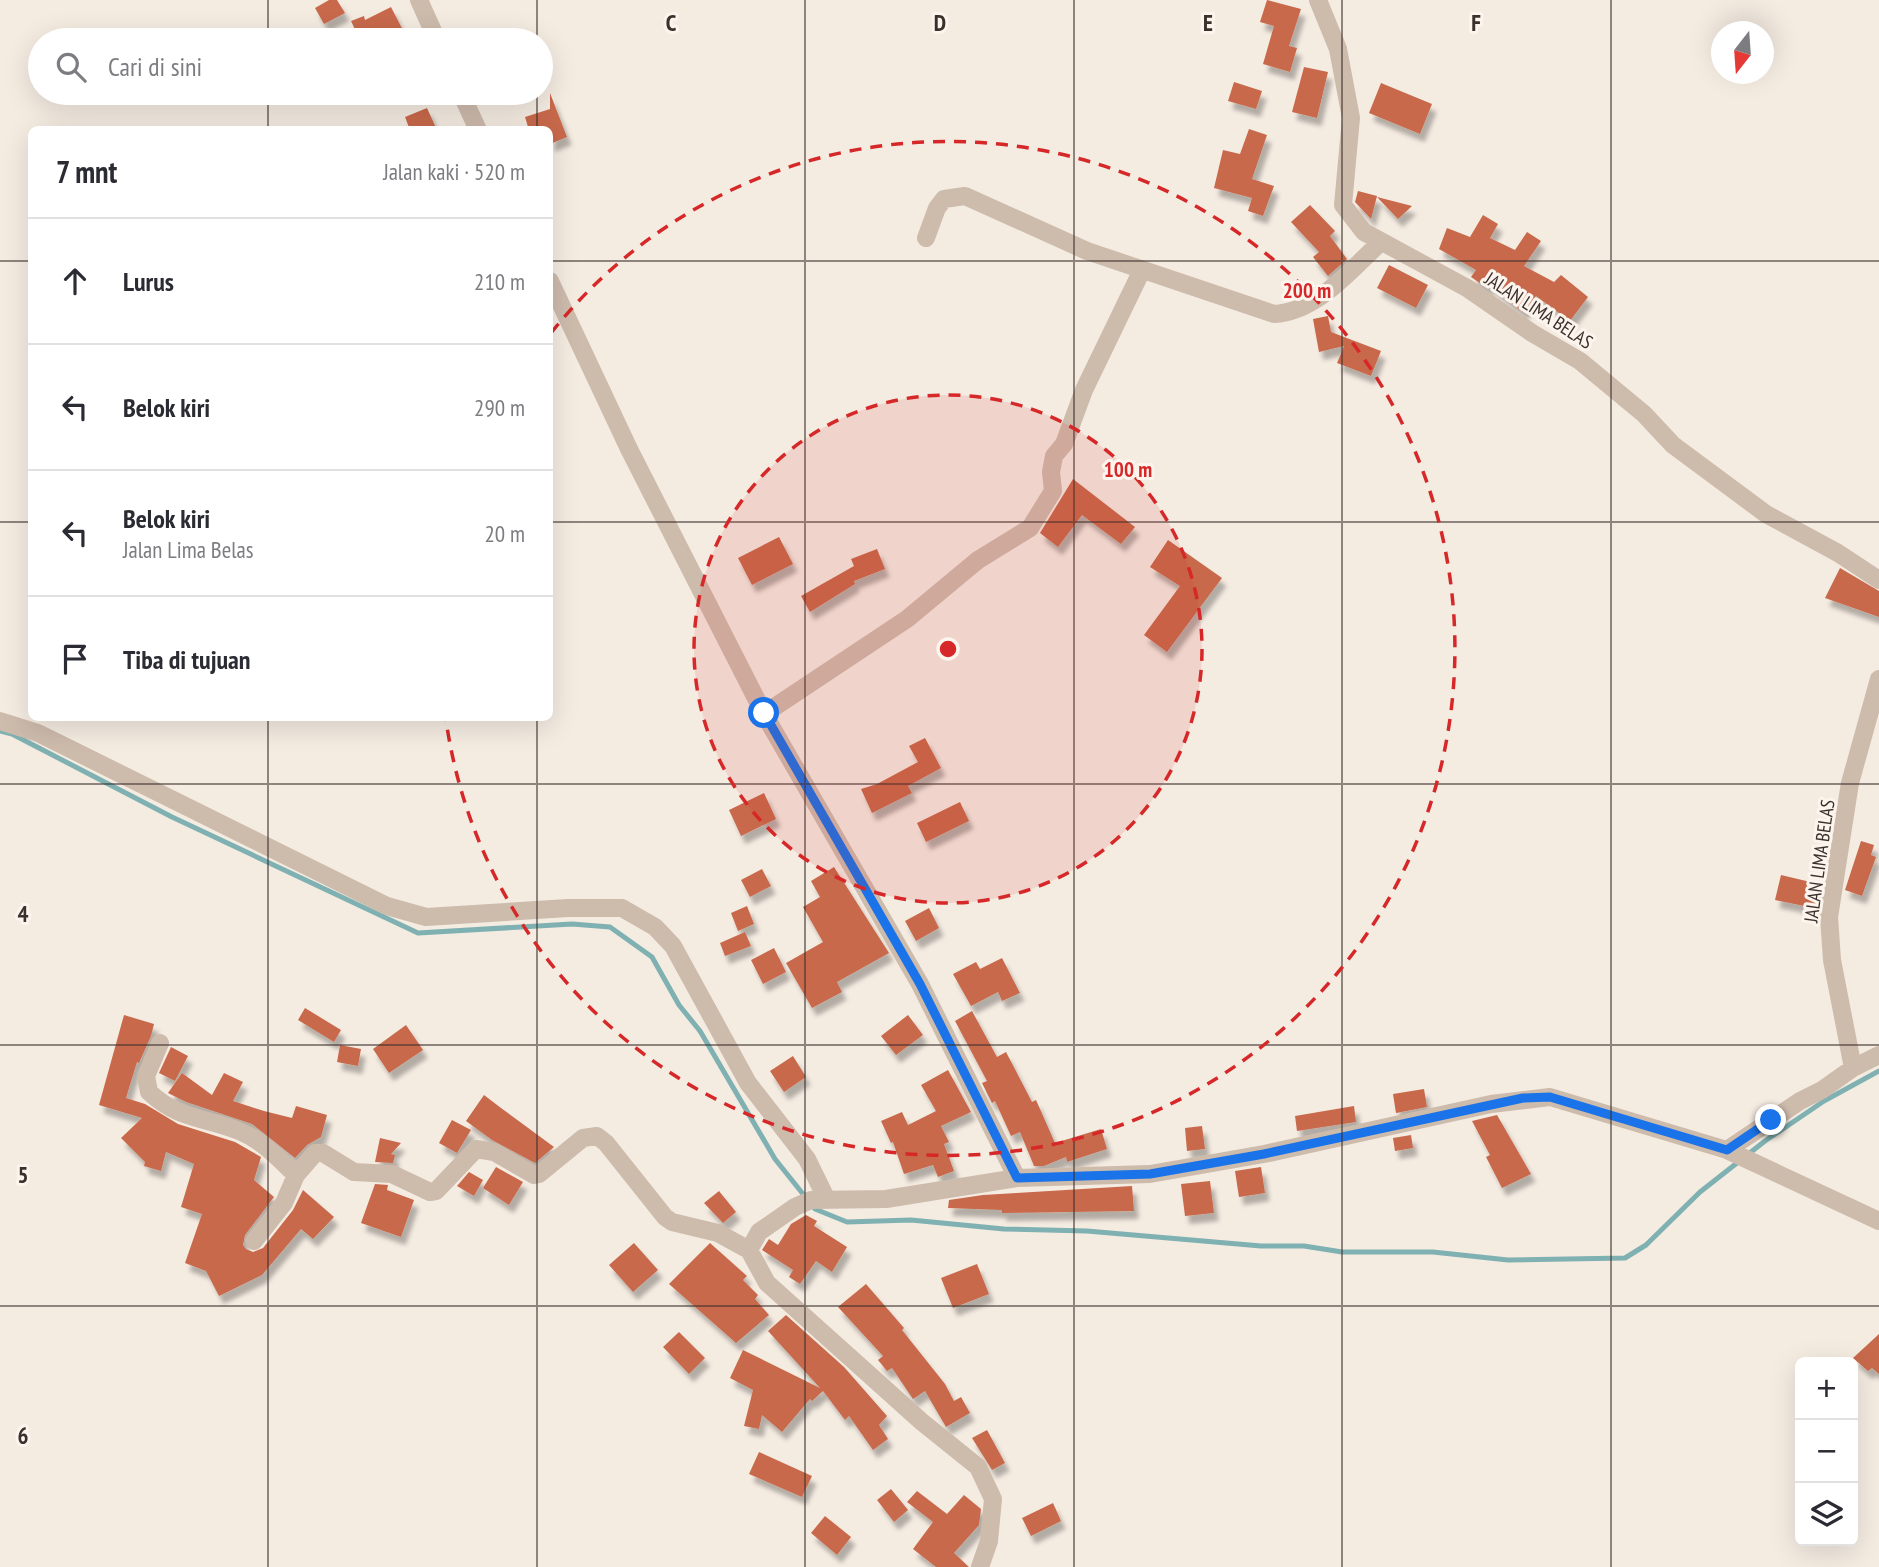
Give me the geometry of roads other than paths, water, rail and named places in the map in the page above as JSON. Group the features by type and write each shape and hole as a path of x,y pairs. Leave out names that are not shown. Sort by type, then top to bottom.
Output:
{"street":[{"path":"419,0 432,28"},
{"name":"JALAN LIMA BELAS","path":"1318,0 1338,49 1351,118 1343,205 1364,232 1467,288 1532,333 1580,361 1644,414 1672,445 1740,496 1879,580"},
{"path":"467,105 476,126"},
{"path":"926,238 937,208 944,199 965,196 1087,251 1274,314 1286,313 1324,294 1381,242"},
{"path":"764,713 907,619 978,560 1030,528 1053,491 1051,472 1054,456 1064,444 1072,416 1142,270"},
{"path":"553,287 629,449 764,713 920,984 1017,1178"},
{"name":"JALAN LIMA BELAS","path":"1853,1068 1832,960 1829,918 1850,783 1879,679"},
{"path":"0,722 38,733 387,906 426,918 568,908 622,908 655,927 673,946 748,1083 807,1159 811,1202"},
{"path":"160,1043 146,1076 149,1092 176,1113 220,1125 256,1139 296,1175"},
{"path":"1732,1153 1800,1101 1879,1055"},
{"path":"749,1250 759,1232 811,1202 886,1199 1017,1178 1150,1174 1264,1154 1523,1098 1550,1097 1732,1153 1879,1221"},
{"path":"254,1241 284,1203 296,1175 319,1152 354,1172 392,1174 430,1192 436,1191 476,1149 494,1152 534,1175 539,1174 583,1138 597,1136 606,1143 665,1217 672,1222 718,1233 749,1250 767,1283 922,1422 978,1467 993,1499 989,1541 980,1567"}],"waterway":[{"path":"0,731 12,734 172,817 418,933 572,924 610,927 652,957 679,1005 700,1031 775,1159 815,1209 847,1222 911,1220 1004,1229 1087,1231 1261,1246 1304,1246 1342,1252 1433,1252 1508,1260 1625,1258 1646,1245 1700,1192 1765,1141 1824,1101 1879,1071"}]}
